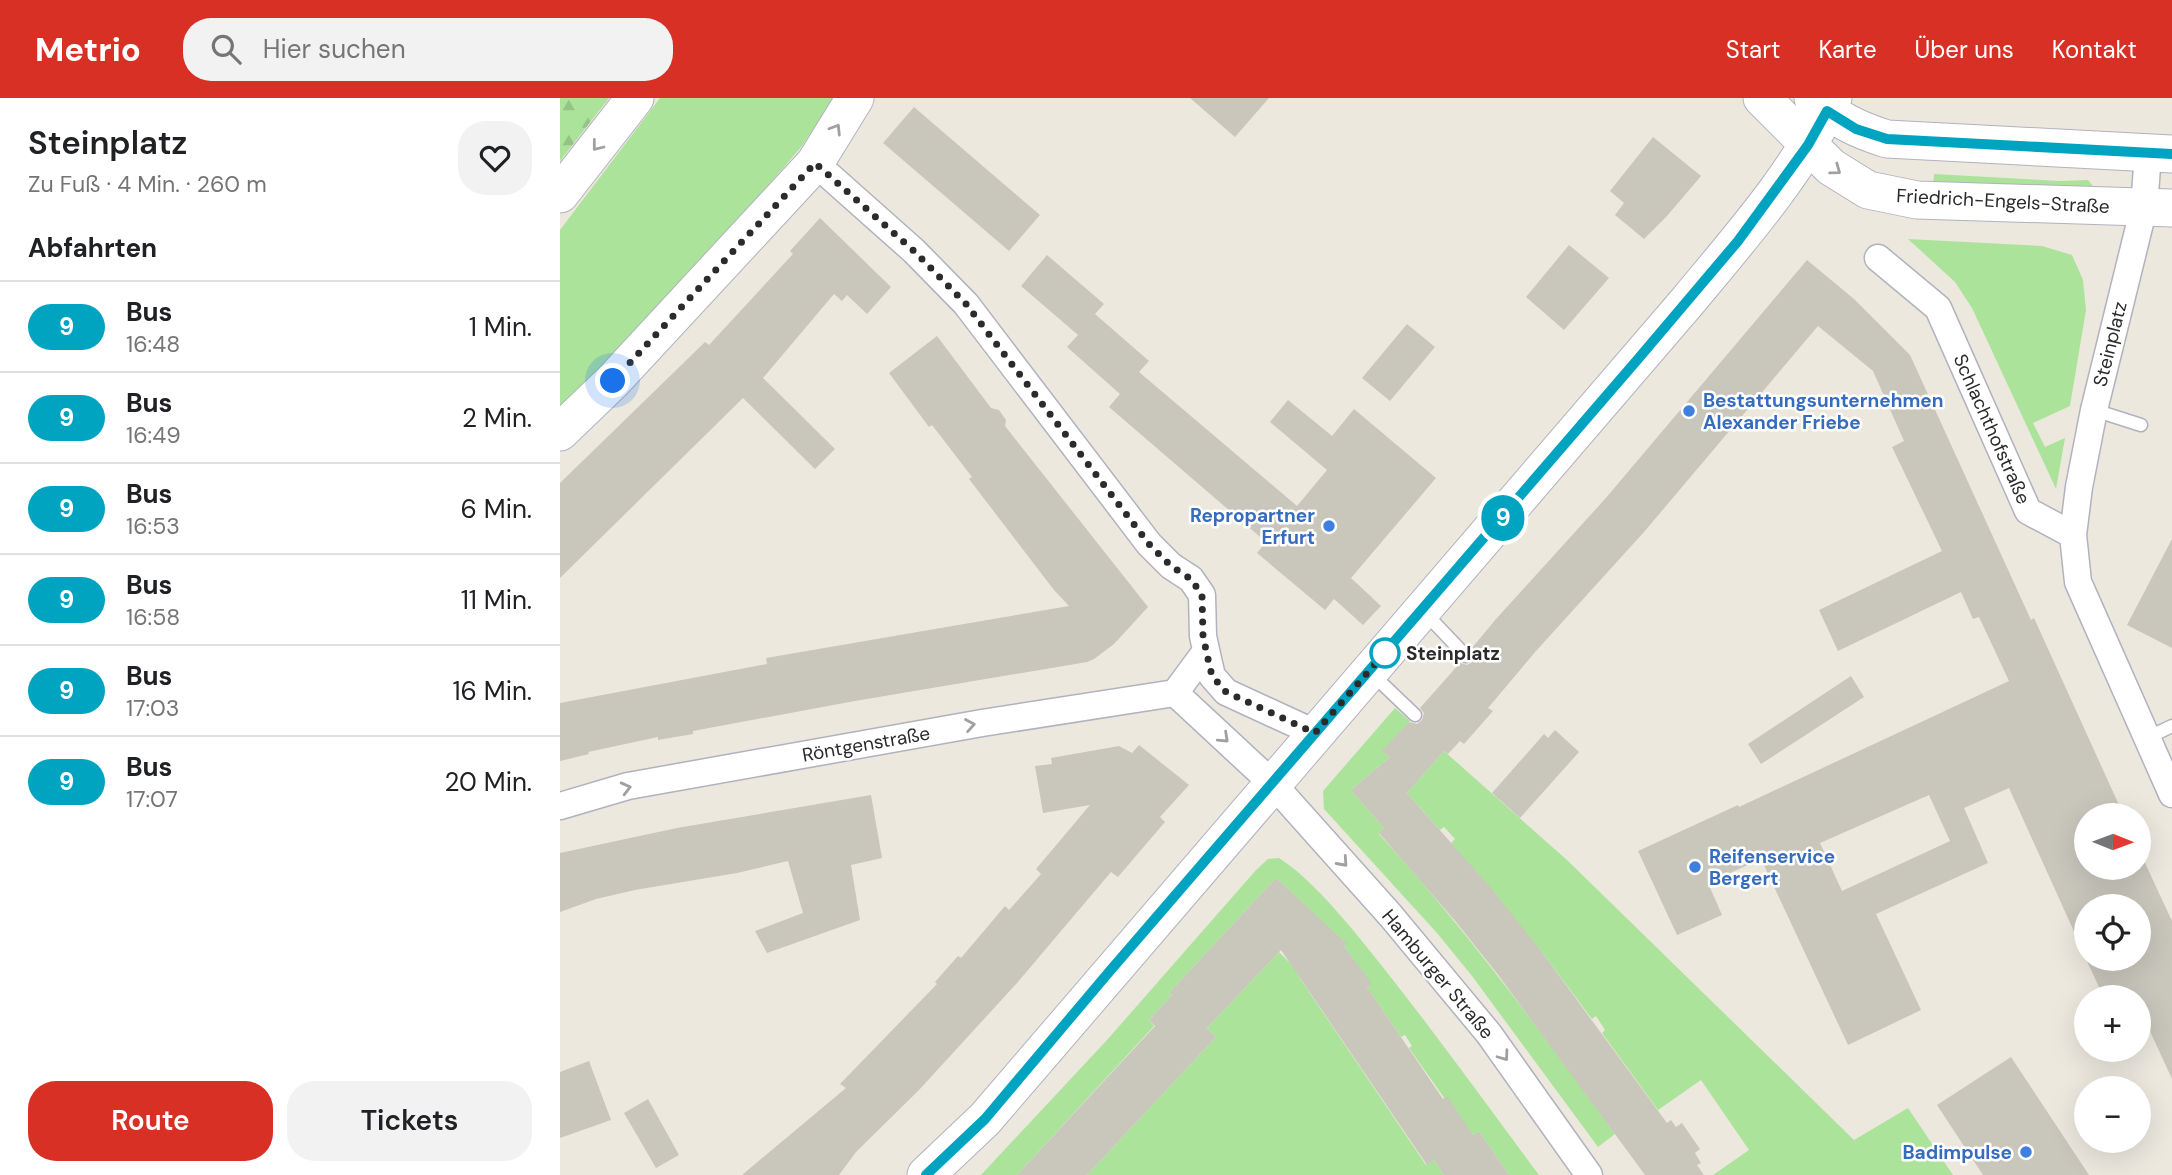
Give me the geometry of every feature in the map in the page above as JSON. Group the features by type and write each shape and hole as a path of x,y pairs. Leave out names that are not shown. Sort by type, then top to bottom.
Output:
{"street":[{"path":"560,194 635,98"},
{"path":"560,432 613,381 815,163 855,98"},
{"path":"1762,98 1808,145"},
{"path":"926,1175 985,1119 1738,241 1808,145 1824,102 1856,129 1887,139 2160,154"},
{"name":"Friedrich-Engels-Straße","path":"1808,145 1831,167 1868,190 1917,200 2158,208"},
{"name":"Steinplatz","path":"2073,536 2079,487 2094,410 2158,208 2160,154"},
{"path":"815,163 914,251 966,304 1149,544 1171,566 1191,579 1202,595 1203,636 1212,676 1226,692 1315,733"},
{"name":"Schlachthofstraße","path":"1878,258 1938,308 2028,511 2073,536"},
{"path":"2073,536 2078,582 2172,794"},
{"path":"1206,651 1175,693 1273,784"},
{"name":"Röntgenstraße","path":"560,806 641,784 982,723 1175,693"},
{"name":"Hamburger Straße","path":"1273,784 1391,916 1489,1034 1590,1175"}],"lane":[{"path":"2094,410 2141,425"},
{"path":"1422,610 1465,656"},
{"path":"1369,671 1415,715"},
{"path":"2147,738 2172,726"}],"green space":[{"path":"560,98 609,98 560,161"},
{"path":"660,98 834,98 802,146 732,228 626,348 560,410 560,230"},
{"path":"1934,174 2088,180 2093,186 2090,191 1933,187"},
{"path":"1908,239 2042,246 2072,255 2083,280 2086,310 2070,406 2033,423 2045,447 2065,438 2056,489 1972,308 1955,282"},
{"path":"1395,708 1410,721 1383,751 1390,757 1351,790 1384,828 1379,834 1472,943 1615,1134 1598,1147 1472,976 1437,933 1324,809 1323,791"},
{"path":"1444,751 1567,860 1854,1140 1908,1108 1953,1175 1713,1175 1749,1150 1701,1080 1658,1110 1602,1033 1605,1030 1596,1016 1592,1019 1544,955 1451,843 1455,839 1444,827 1440,830 1407,793"},
{"path":"1279,858 1320,893 1360,938 1539,1175 1509,1175 1479,1131 1471,1136 1409,1048 1412,1046 1405,1035 1401,1037 1367,987 1371,984 1344,946 1346,944 1276,878 1169,993 1172,995 1149,1020 1154,1026 1017,1175 981,1175 1107,1040 1256,870 1268,859"},
{"path":"1279,952 1302,975 1299,977 1426,1165 1434,1160 1444,1175 1087,1175 1216,1037 1207,1028"}],"building":[{"path":"1190,98 1269,98 1235,137"},
{"path":"914,107 1040,215 1009,251 883,143"},
{"path":"1653,137 1701,176 1644,239 1615,215 1624,203 1610,191"},
{"path":"820,218 891,287 867,314 847,295 842,301 834,294 763,378 835,449 815,469 743,398 560,578 560,483 705,342 709,345 793,254 790,251"},
{"path":"1569,245 1609,278 1564,330 1526,297"},
{"path":"1047,255 1104,304 1095,314 1149,361 1139,372 1297,506 1327,470 1270,422 1288,400 1332,436 1354,409 1436,478 1351,578 1381,606 1363,625 1334,599 1325,610 1257,553 1266,542 1109,407 1120,394 1067,347 1078,335 1021,286"},
{"path":"1807,260 1854,299 1910,355 2118,803 2074,803 2074,880 2151,880 2151,876 2172,921 2172,1079 2151,1034 2151,985 2098,985 2092,971 2151,971 2151,894 2074,894 2074,932 2009,788 1964,808 1988,863 1876,914 1921,1010 1848,1045 1761,859 1708,883 1722,915 1677,935 1638,851 2009,681 1979,617 1973,619 1961,592 1838,651 1819,610 1942,551 1892,447 1904,441 1873,371 1818,326 1644,532 1536,651 1488,708 1493,711 1464,744 1460,741 1448,754 1444,751 1407,793 1491,888 1544,955 1667,1123 1671,1120 1676,1127 1682,1123 1700,1149 1695,1153 1701,1163 1697,1165 1704,1175 1645,1175 1499,976 1379,833 1384,828 1351,790 1390,757 1382,751 1409,722 1417,724 1422,720 1424,713 1420,708 1460,663 1467,665 1472,662 1475,655 1471,649 1605,499","holes":["1929,795 1950,841 1842,891 1820,843"]},
{"path":"1407,324 1435,347 1390,401 1362,378"},
{"path":"937,336 991,408 999,410 1006,420 1005,426 1148,607 1114,644 1087,662 855,701 693,731 693,734 658,740 658,737 560,761 560,703 767,664 766,658 1069,606 969,479 972,477 932,425 929,427 889,373"},
{"path":"2172,539 2172,648 2127,625"},
{"path":"1851,676 1864,697 1761,764 1748,744"},
{"path":"1555,730 1579,752 1520,818 1492,793 1544,734 1548,738"},
{"path":"1139,745 1189,785 1160,817 1165,822 1118,877 1111,872 1017,983 919,1090 856,1152 839,1175 742,1175 846,1088 840,1084 937,984 935,982 958,956 961,958 1005,906 1009,910 1041,874 1036,869 1090,805 1043,813 1035,766 1052,764 1051,758 1119,746 1132,753"},
{"path":"871,795 882,858 851,865 860,920 767,953 755,931 803,913 788,861 737,873 635,890 596,899 560,912 560,853 677,828"},
{"path":"1276,878 1347,944 1344,946 1372,984 1367,987 1443,1099 1447,1096 1473,1135 1479,1131 1509,1175 1444,1175 1434,1160 1427,1165 1281,950 1207,1028 1216,1037 1087,1175 1017,1175 1155,1026 1149,1020 1172,995 1169,993"},
{"path":"2011,1057 2089,1175 1983,1175 1937,1105"},
{"path":"589,1061 611,1120 560,1138 560,1072"},
{"path":"648,1099 679,1155 656,1168 624,1113"}],"bus line":[{"name":"9","path":"926,1175 985,1119 1738,241 1808,145 1827,111 1856,129 1887,139 2172,154"}],"place":[{"name":"Bestattungsunternehmen Alexander Friebe","path":"1689,411"},
{"name":"Repropartner Erfurt","path":"1329,526"},
{"name":"Steinplatz","path":"1385,653"},
{"name":"Reifenservice Bergert","path":"1695,867"},
{"name":"Badimpulse","path":"2026,1152"}],"route":[{"path":"613,381 815,163 914,251 966,304 1149,544 1171,566 1191,579 1202,595 1205,619 1203,636 1212,676 1226,692 1315,733 1389,648 1385,653"}]}
